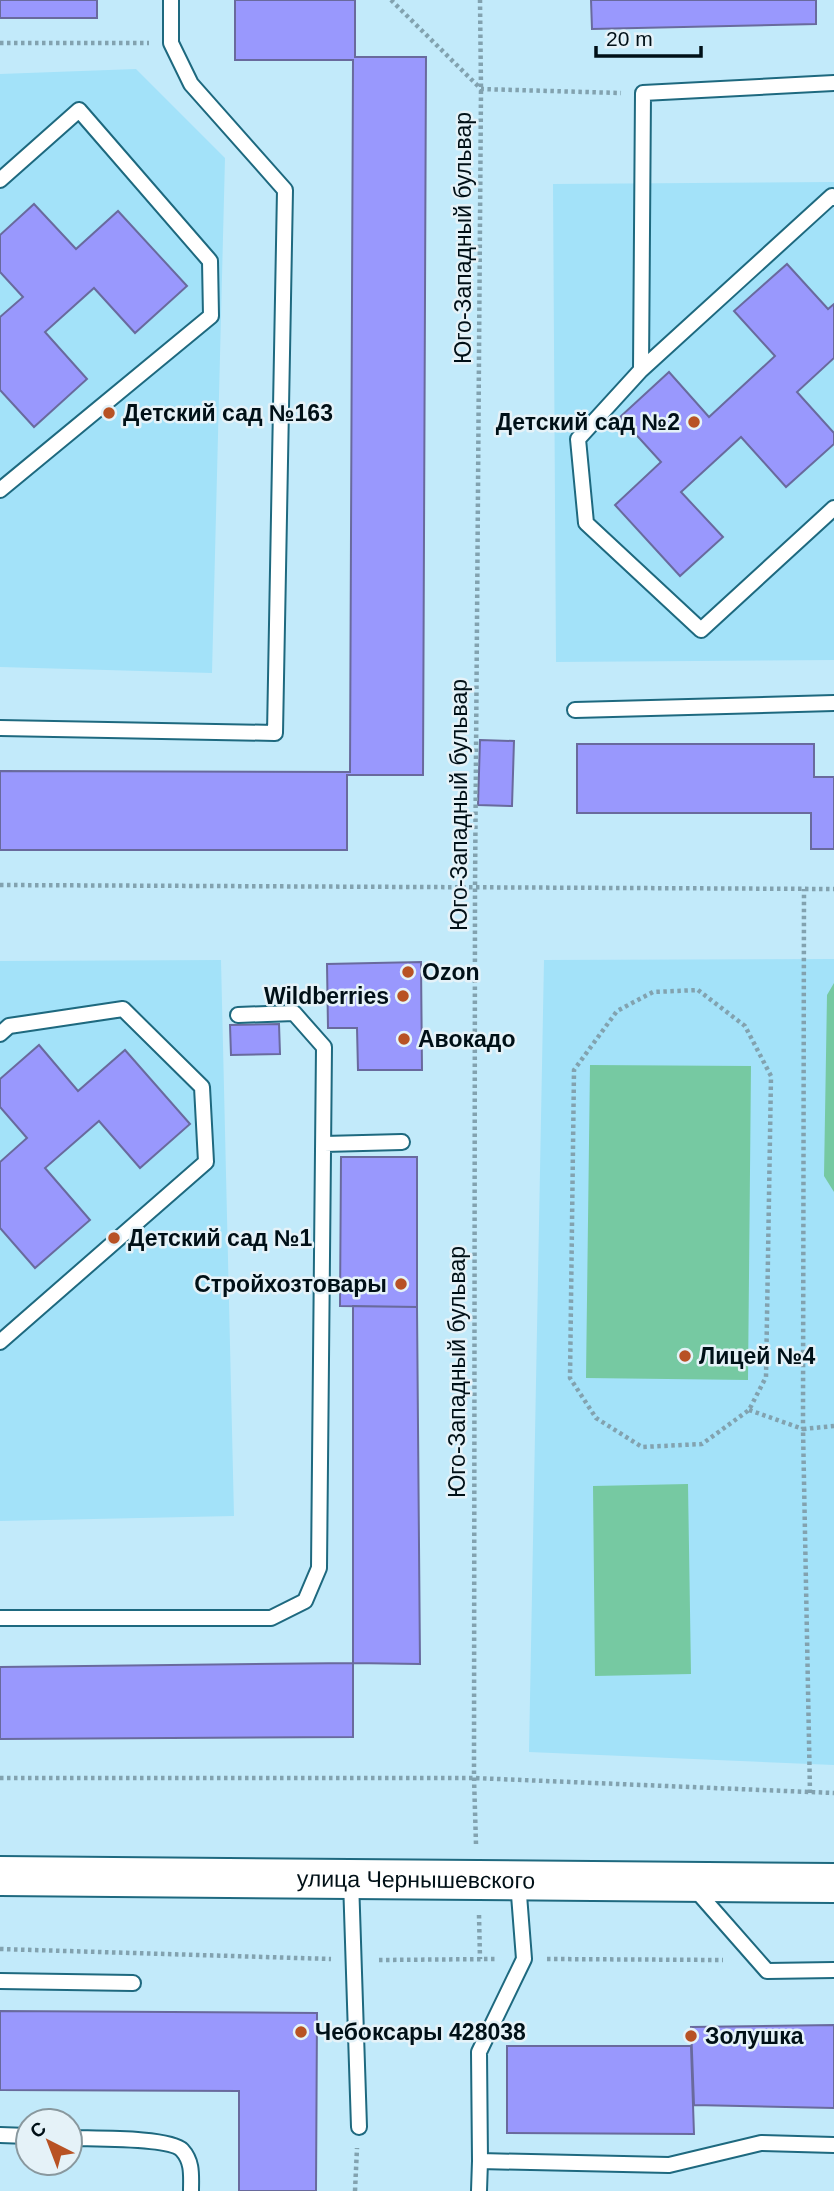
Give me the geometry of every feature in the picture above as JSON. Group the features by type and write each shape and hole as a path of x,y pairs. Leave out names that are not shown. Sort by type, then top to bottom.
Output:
{"main road":[{"name":"улица Чернышевского","path":"0,1876 834,1883"}],"lane":[{"path":"0,728 275,733 285,190 191,84 171,43 171,0"},
{"path":"641,370 643,93 834,83"},
{"path":"0,180 79,110 210,261 211,316 0,490"},
{"path":"834,198 832,195 641,370 578,439 586,523 701,629 834,508"},
{"path":"575,709 834,703"},
{"path":"0,1034 9,1026 122,1009 202,1087 206,1162 0,1342"},
{"path":"0,1618 271,1618 305,1601 319,1567 324,1047 294,1013 238,1015"},
{"path":"324,1144 402,1142"},
{"path":"351,1879 359,2127"},
{"path":"479,2191 479,2052 524,1959 517,1880"},
{"path":"688,1882 767,1970 834,1970"},
{"path":"0,1981 133,1983"},
{"path":"84,2139 164,2142 181,2149 191,2165 191,2191"},
{"path":"480,2161 669,2165 761,2143 834,2145"}],"path":[{"path":"391,0 481,89 643,93"},
{"name":"Юго-Западный бульвар","path":"477,1847 474,1778 475,888 480,0"},
{"path":"0,43 171,43"},
{"path":"0,885 834,889"},
{"path":"804,889 803,1429 810,1793"},
{"path":"698,990 745,1026 771,1076 766,1377 749,1410 702,1444 642,1447 596,1418 570,1378 574,1070 617,1011 653,992 698,990"},
{"path":"749,1410 803,1429 834,1426"},
{"path":"0,1778 474,1778 834,1793"},
{"path":"479,1912 480,1959"},
{"path":"355,2191 359,2127"}],"shaded area":[{"name":"Детский сад №163","path":"136,69 225,158 212,673 0,667 0,74"},
{"name":"Детский сад №2","path":"834,182 834,660 556,662 553,184"},
{"name":"Лицей №4","path":"834,959 834,1765 529,1752 544,960"},
{"name":"Детский сад №1","path":"221,960 234,1516 0,1521 0,961"}],"green space":[{"path":"834,983 834,1192 824,1176 827,995"},
{"path":"590,1065 751,1066 748,1380 586,1378"},
{"path":"688,1484 691,1674 595,1676 593,1486"}],"building":[{"path":"0,0 97,0 97,18 0,18"},
{"path":"235,0 355,0 355,57 426,57 423,775 347,775 347,850 0,850 0,771 350,772 353,60 235,60"},
{"path":"591,0 816,0 816,24 592,29"},
{"path":"34,204 76,249 118,211 187,286 135,333 94,288 45,332 87,379 34,427 0,390 0,317 23,297 0,272 0,235"},
{"path":"787,264 828,309 834,304 834,358 797,392 834,433 834,444 786,487 741,437 681,492 723,537 680,576 615,505 661,462 620,417 669,372 709,417 775,356 734,311"},
{"path":"480,740 514,741 512,806 478,805"},
{"path":"577,744 814,744 814,777 834,777 834,849 811,849 811,813 577,813"},
{"path":"421,962 422,1070 358,1070 357,1028 328,1028 327,964"},
{"path":"279,1024 280,1054 231,1055 230,1025"},
{"path":"39,1045 78,1091 125,1050 190,1124 140,1168 99,1121 45,1168 90,1220 35,1268 0,1228 0,1162 27,1138 0,1107 0,1079"},
{"path":"341,1157 417,1157 417,1307 340,1306"},
{"path":"353,1306 417,1307 420,1664 353,1663"},
{"path":"353,1663 353,1737 0,1739 0,1667"},
{"path":"0,2011 317,2013 316,2191 239,2191 239,2091 0,2090"},
{"path":"834,2025 834,2108 694,2105 691,2027"},
{"path":"507,2046 691,2046 694,2134 507,2133"}],"place":[{"name":"Детский сад №163","path":"109,413"},
{"name":"Детский сад №2","path":"694,422"},
{"name":"Ozon","path":"408,972"},
{"name":"Wildberries","path":"403,996"},
{"name":"Авокадо","path":"404,1039"},
{"name":"Детский сад №1","path":"114,1238"},
{"name":"Стройхозтовары","path":"401,1284"},
{"name":"Лицей №4","path":"685,1356"},
{"name":"Чебоксары 428038","path":"301,2032"},
{"name":"Золушка","path":"691,2036"}]}
